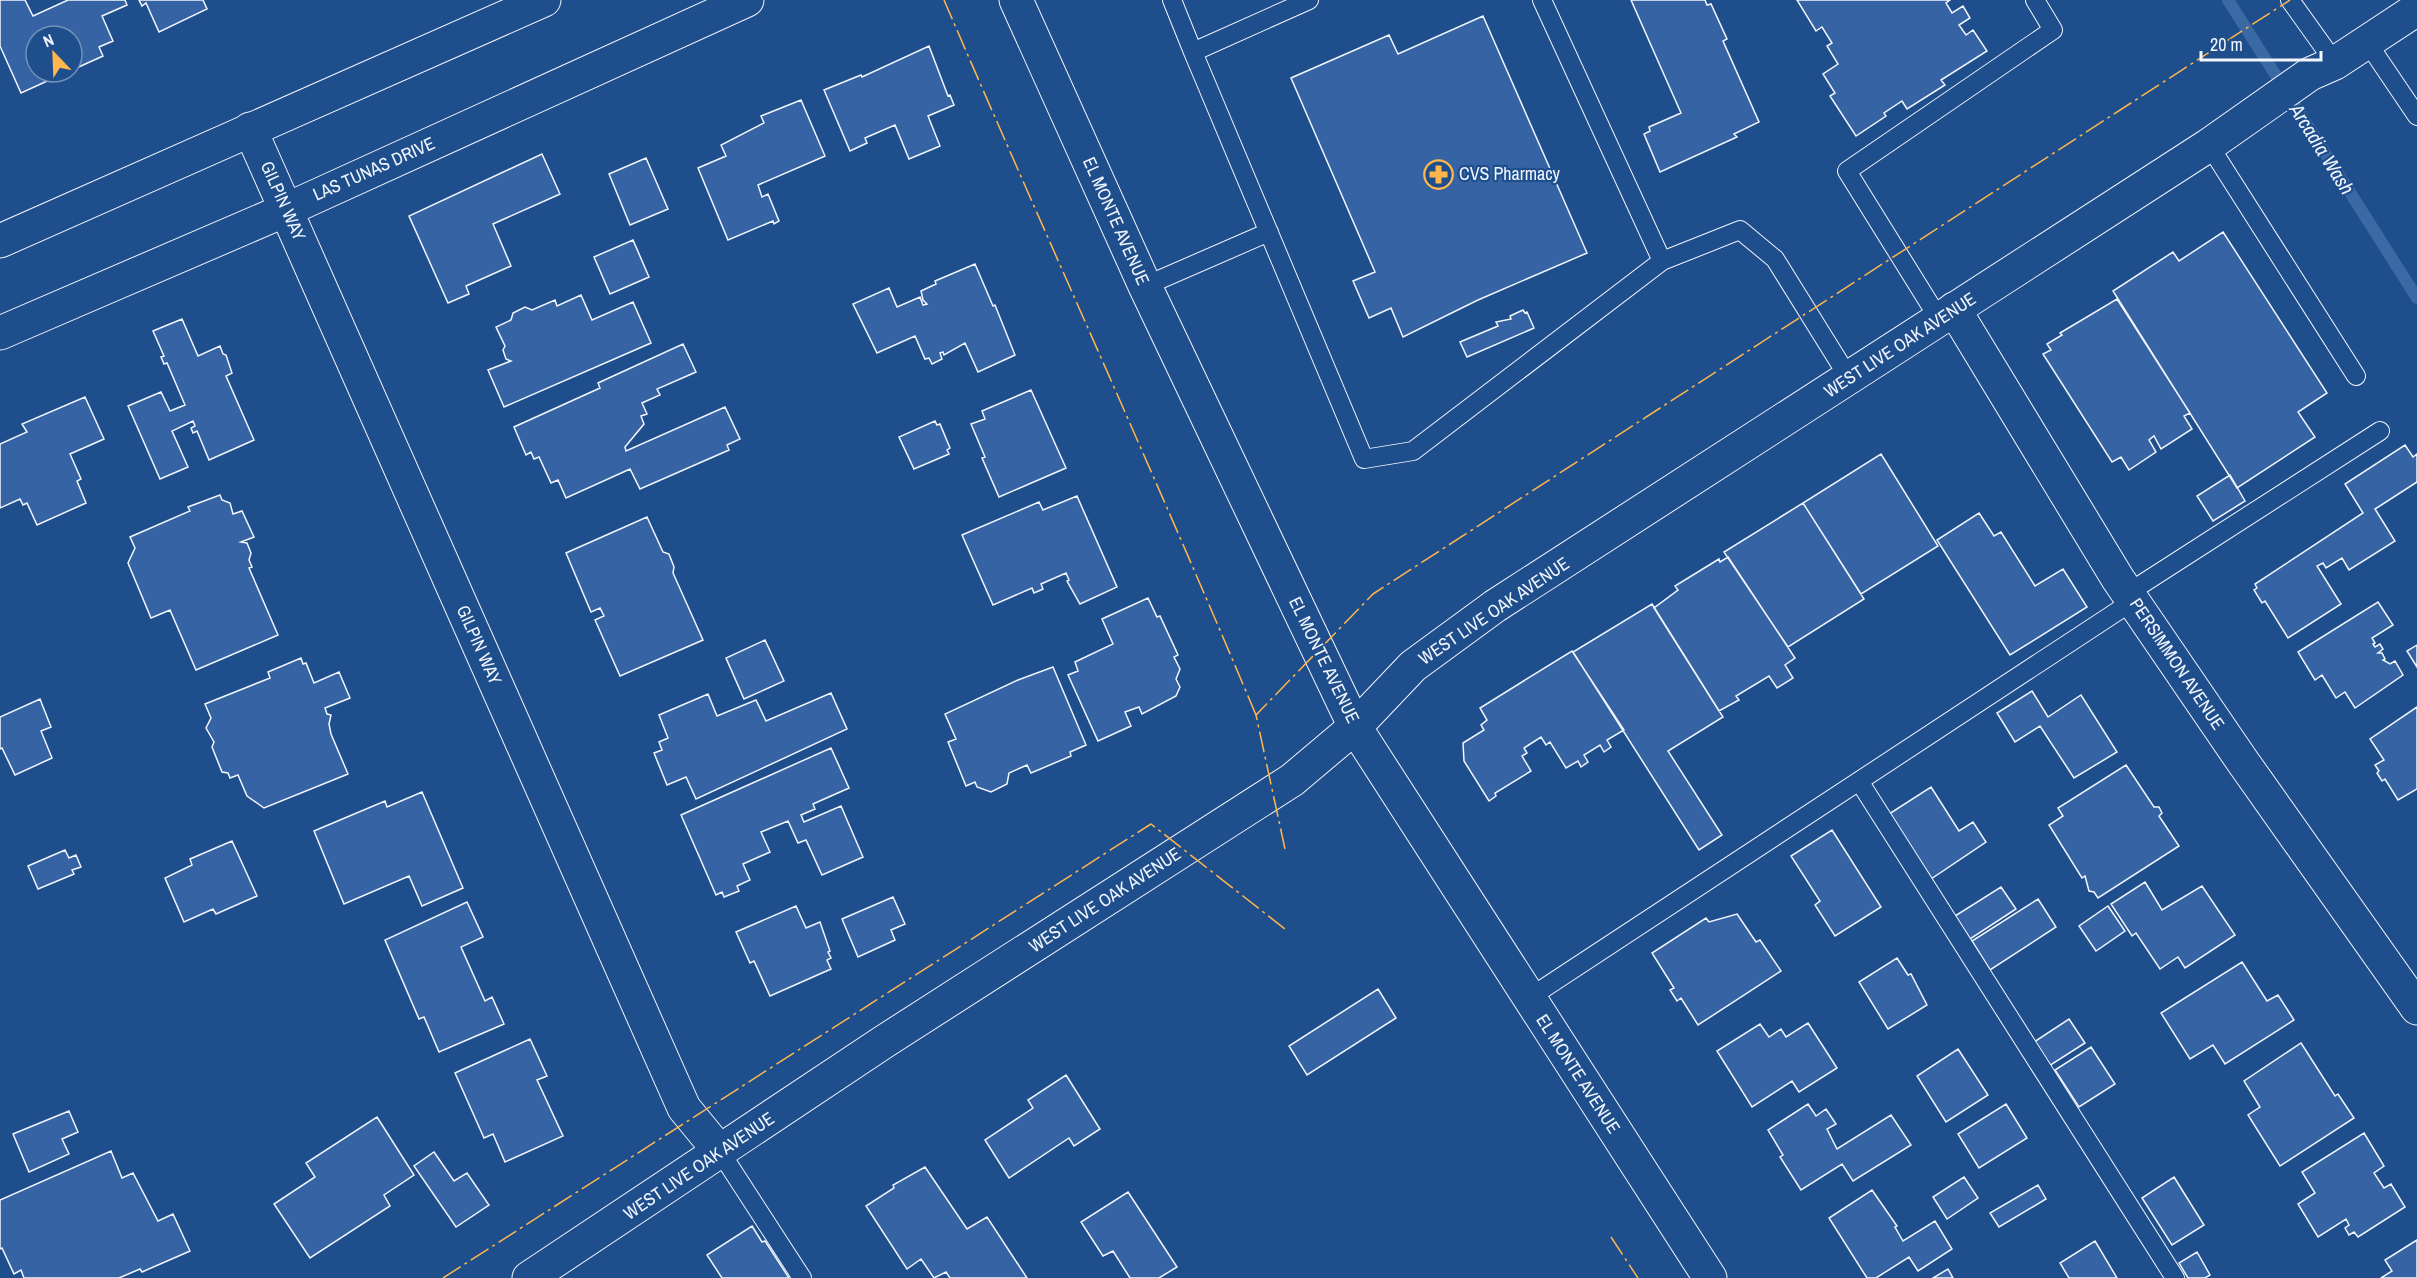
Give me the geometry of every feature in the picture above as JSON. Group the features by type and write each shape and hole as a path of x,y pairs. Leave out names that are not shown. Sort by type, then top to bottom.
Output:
{"street":[{"path":"0,241 544,0"},
{"name":"LAS TUNAS DRIVE","path":"0,333 288,209 747,0"},
{"name":"EL MONTE AVENUE","path":"1016,0 1145,286 1355,727 1710,1278"},
{"name":"WEST LIVE OAK AVENUE","path":"532,1277 721,1153 885,1041 1292,780 1355,727 1413,666 1494,606 2209,146 2322,69 2417,9"},
{"name":"GILPIN WAY","path":"250,129 288,209 684,1108 721,1153"},
{"name":"PERSIMMON AVENUE","path":"1947,314 2131,597 2243,762 2417,1008"}],"lane":[{"path":"1172,0 1364,459 1413,451 1662,261 1740,230 1775,259 1849,378"},
{"path":"1193,52 1310,0"},
{"path":"1542,0 1662,261"},
{"path":"1947,314 1847,171 2053,30 2035,0"},
{"path":"2290,0 2322,69"},
{"path":"2367,42 2417,116"},
{"path":"2209,146 2356,376"},
{"path":"1145,286 1269,232"},
{"path":"1529,998 1859,781 2380,430"},
{"path":"1859,781 2175,1278"},
{"path":"721,1153 802,1278"}],"building":[{"path":"0,0 25,0 33,16 68,0 125,0 127,5 102,16 113,41 99,47 103,56 84,65 84,24 24,24 24,84 41,84 21,93 0,46"},
{"path":"139,0 203,0 207,9 159,32 146,3 142,6"},
{"path":"1631,0 1705,0 1707,5 1711,4 1727,39 1723,41 1759,122 1734,134 1737,137 1660,172 1644,134 1650,131 1649,127 1681,113"},
{"path":"1797,0 1950,0 1946,3 1952,13 1963,6 1970,18 1959,25 1966,35 1973,30 1987,51 1941,80 1945,85 1907,109 1902,101 1884,113 1886,116 1856,136 1830,96 1835,93 1823,74 1838,64 1827,46 1832,43 1822,27 1816,31"},
{"path":"1483,16 1587,253 1478,300 1403,337 1391,308 1369,318 1353,281 1375,272 1291,78 1389,35 1398,54"},
{"path":"929,46 948,96 950,95 954,105 928,116 940,146 909,159 895,125 865,138 867,143 850,151 824,90 861,75 862,77"},
{"path":"801,100 825,156 758,185 762,197 768,194 779,221 774,224 773,221 728,240 698,168 726,156 721,145 764,123 761,116"},
{"path":"542,154 560,194 493,224 511,266 466,286 469,294 448,303 409,216"},
{"path":"646,158 668,209 630,225 609,174"},
{"path":"2223,232 2327,393 2298,412 2315,437 2237,488 2113,291 2173,252 2179,261"},
{"path":"633,240 649,277 610,294 594,257"},
{"path":"975,264 993,306 995,305 1015,355 978,372 965,343 944,355 943,352 940,353 942,359 932,364 929,358 925,359 915,336 877,353 853,304 889,288 897,307 920,297 923,305 927,304 923,300 921,291 936,284 935,281"},
{"path":"581,295 592,320 633,302 651,343 504,407 488,370 511,361 506,359 503,350 505,346 496,327 511,320 513,313 525,307 532,310 555,300 557,306"},
{"path":"2117,299 2190,413 2184,416 2192,429 2161,449 2154,436 2149,440 2156,452 2129,470 2121,457 2112,462 2043,354 2051,350 2047,344 2062,335 2060,333"},
{"path":"1523,310 1527,312 1534,328 1467,357 1460,342 1498,326 1496,322 1511,319 1510,316"},
{"path":"182,319 198,356 220,346 223,354 226,355 232,373 226,376 254,440 209,460 197,431 193,433 191,428 195,426 193,421 172,431 188,467 160,479 128,406 161,392 170,411 185,405 167,363 164,364 161,357 164,356 153,331"},
{"path":"683,344 696,372 657,389 660,395 642,403 647,414 641,416 644,424 625,447 626,451 725,407 740,439 727,445 729,450 640,489 630,469 566,498 558,480 551,483 539,457 534,459 531,452 526,455 514,427 600,388 598,383"},
{"path":"1031,390 1066,468 999,497 982,458 985,457 971,424 985,419 982,411"},
{"path":"85,397 104,439 70,454 81,479 77,481 86,503 37,525 27,503 23,505 20,499 0,508 0,444 27,432 22,424"},
{"path":"935,421 937,425 940,424 950,448 947,450 949,454 914,469 899,437"},
{"path":"2405,445 2413,457 2417,454 2417,482 2375,509 2395,541 2349,570 2342,558 2326,568 2323,563 2317,566 2341,604 2288,638 2265,601 2262,603 2254,590 2257,588 2255,584 2363,513 2345,484"},
{"path":"1881,454 1938,546 1861,594 1803,503"},
{"path":"2230,475 2245,501 2213,521 2197,496"},
{"path":"220,495 222,500 230,503 233,514 242,511 254,537 241,542 247,543 251,553 249,560 252,567 249,568 278,635 196,670 170,610 151,618 128,563 135,548 130,537 190,511 188,507"},
{"path":"1077,496 1117,587 1080,604 1067,581 1069,580 1066,573 1041,584 1043,589 1034,593 1032,588 993,605 962,535 1039,502 1043,510"},
{"path":"1803,503 1864,599 1788,647 1724,552"},
{"path":"1979,513 1994,536 2001,532 2035,586 2063,569 2087,607 2010,655 1937,540"},
{"path":"647,517 663,552 669,554 674,567 673,573 703,640 620,676 595,620 604,616 600,608 591,612 566,553"},
{"path":"1728,557 1795,658 1785,665 1793,678 1777,688 1769,676 1736,696 1739,700 1719,711 1654,608 1678,590 1675,586 1719,559 1720,562"},
{"path":"1148,598 1157,617 1160,616 1178,655 1174,657 1180,669 1176,679 1180,687 1176,696 1142,714 1139,707 1125,712 1131,726 1098,741 1068,675 1078,671 1075,662 1113,644 1102,619"},
{"path":"2378,602 2393,625 2372,638 2375,643 2373,644 2375,647 2380,644 2383,649 2378,653 2382,653 2385,659 2383,660 2390,664 2395,661 2403,675 2355,708 2345,692 2336,698 2322,675 2315,680 2298,652"},
{"path":"1652,604 1723,717 1668,751 1722,835 1699,850 1573,652"},
{"path":"765,640 784,681 744,699 726,658"},
{"path":"2417,645 2417,667 2407,651"},
{"path":"1572,651 1624,730 1607,740 1611,747 1604,752 1600,745 1584,755 1588,762 1581,767 1578,761 1566,768 1550,742 1546,745 1541,737 1524,748 1527,753 1522,756 1531,771 1495,793 1496,796 1489,801 1464,761 1463,743 1484,730 1481,725 1487,720 1480,708"},
{"path":"301,658 303,664 306,663 314,683 339,672 350,698 325,708 327,714 331,715 329,724 331,734 348,774 264,808 247,796 238,775 230,778 228,773 222,772 212,747 214,742 206,728 211,718 205,704 270,678 268,672"},
{"path":"1053,667 1086,745 1070,752 1071,756 1031,773 1027,765 1009,773 1007,784 991,792 977,787 975,782 966,786 948,742 956,739 945,714 1018,680"},
{"path":"2032,691 2048,717 2081,695 2117,752 2074,778 2040,726 2015,742 1997,713"},
{"path":"831,693 847,729 696,799 686,777 667,785 654,753 662,750 659,742 668,738 659,715 708,694 717,716 756,700 766,721"},
{"path":"40,699 51,727 41,731 52,758 15,775 2,748 0,749 0,717"},
{"path":"2417,707 2417,789 2398,800 2385,779 2382,781 2377,773 2379,771 2375,765 2384,760 2370,739"},
{"path":"831,748 849,788 813,804 815,809 801,815 804,822 841,806 863,857 822,875 806,840 798,843 788,821 761,832 770,852 743,864 750,880 737,886 739,891 724,897 722,892 716,895 681,815"},
{"path":"2126,765 2154,807 2159,807 2162,813 2159,816 2179,846 2098,898 2094,892 2089,891 2085,876 2082,878 2049,825 2063,816 2058,808"},
{"path":"1931,787 1959,831 1973,822 1986,842 1931,879 1889,814"},
{"path":"422,792 463,888 422,906 409,876 344,904 314,831 385,801 387,807"},
{"path":"1832,830 1881,907 1835,936 1815,905 1820,901 1791,856"},
{"path":"232,841 257,896 216,914 213,909 184,922 165,878 192,865 190,859"},
{"path":"65,850 69,858 76,855 81,867 72,870 74,874 38,889 28,866"},
{"path":"2145,882 2162,910 2202,886 2235,935 2185,968 2178,957 2160,969 2136,933 2132,936 2111,904"},
{"path":"2001,887 2016,909 1970,939 1955,916"},
{"path":"893,897 905,924 891,930 895,940 858,957 842,919"},
{"path":"2038,899 2056,927 1990,970 1972,941"},
{"path":"467,902 483,937 461,947 485,1001 492,997 504,1024 439,1052 424,1017 419,1019 385,940"},
{"path":"796,906 806,928 820,922 830,951 828,952 831,958 827,960 831,969 770,996 754,961 750,963 736,932"},
{"path":"2108,906 2125,931 2096,951 2079,926"},
{"path":"1737,914 1756,942 1760,940 1781,971 1698,1025 1681,998 1677,1001 1670,990 1674,988 1652,953 1706,918 1709,922"},
{"path":"1897,958 1908,975 1911,974 1927,1005 1888,1029 1859,982"},
{"path":"2242,962 2267,1001 2278,995 2294,1020 2225,1064 2213,1045 2190,1059 2161,1013"},
{"path":"1378,989 1396,1018 1307,1075 1289,1046"},
{"path":"2069,1019 2085,1043 2049,1066 2034,1042"},
{"path":"1808,1023 1837,1068 1799,1092 1792,1081 1752,1107 1717,1051 1760,1024 1769,1037 1781,1029 1786,1037"},
{"path":"530,1039 547,1076 537,1080 563,1136 505,1162 493,1134 484,1138 455,1073"},
{"path":"2301,1043 2335,1096 2338,1094 2354,1118 2280,1166 2248,1115 2260,1107 2244,1081"},
{"path":"2091,1047 2115,1084 2079,1107 2055,1070"},
{"path":"1958,1049 1988,1095 1946,1122 1917,1076"},
{"path":"1066,1075 1100,1129 1074,1146 1069,1138 1009,1178 985,1140 1033,1108 1028,1100"},
{"path":"1808,1104 1816,1116 1826,1109 1836,1124 1827,1129 1837,1149 1891,1115 1911,1145 1853,1181 1842,1164 1801,1190 1780,1157 1783,1155 1768,1130"},
{"path":"2006,1104 2027,1138 1979,1168 1958,1134"},
{"path":"69,1111 78,1132 62,1139 69,1154 29,1172 13,1134"},
{"path":"377,1117 414,1175 384,1195 390,1206 310,1258 274,1204 315,1177 306,1163"},
{"path":"2364,1133 2384,1166 2374,1173 2384,1188 2391,1184 2405,1207 2358,1237 2354,1232 2349,1235 2345,1228 2349,1225 2346,1219 2318,1237 2298,1204 2315,1193 2302,1172"},
{"path":"111,1151 122,1178 133,1173 158,1221 173,1214 190,1251 142,1272 140,1269 119,1278 24,1278 21,1270 14,1274 2,1248 0,1249 0,1200"},
{"path":"434,1152 454,1181 467,1173 489,1205 456,1227 414,1166"},
{"path":"925,1167 967,1229 987,1217 1027,1278 950,1278 946,1272 934,1278 921,1259 907,1269 866,1206 894,1188 893,1185"},
{"path":"1964,1177 1978,1198 1947,1219 1933,1197"},
{"path":"2174,1177 2204,1225 2172,1245 2142,1198"},
{"path":"2038,1185 2046,1199 1999,1227 1990,1213"},
{"path":"1872,1190 1897,1226 1895,1227 1903,1241 1935,1221 1952,1249 1918,1271 1909,1257 1876,1278 1867,1278 1829,1218"},
{"path":"1128,1192 1177,1267 1159,1278 1130,1278 1113,1251 1103,1256 1081,1222"},
{"path":"752,1226 762,1242 765,1241 789,1278 722,1278 707,1255"},
{"path":"2417,1240 2417,1278 2381,1278 2392,1271 2385,1260"},
{"path":"2095,1241 2117,1278 2069,1278 2060,1263"},
{"path":"2197,1252 2210,1275 2205,1278 2188,1278 2179,1263"},
{"path":"1948,1269 1953,1278 1933,1278"}],"waterway":[{"name":"Arcadia Wash","path":"2228,0 2417,298"}],"power":[{"path":"944,0 1256,715"},
{"path":"1285,849 1256,715 1373,594 2290,0"},
{"path":"443,1278 1151,824 1285,929"},
{"path":"1611,1237 1638,1278"}],"place":[{"name":"CVS Pharmacy","path":"1438,174"}]}
